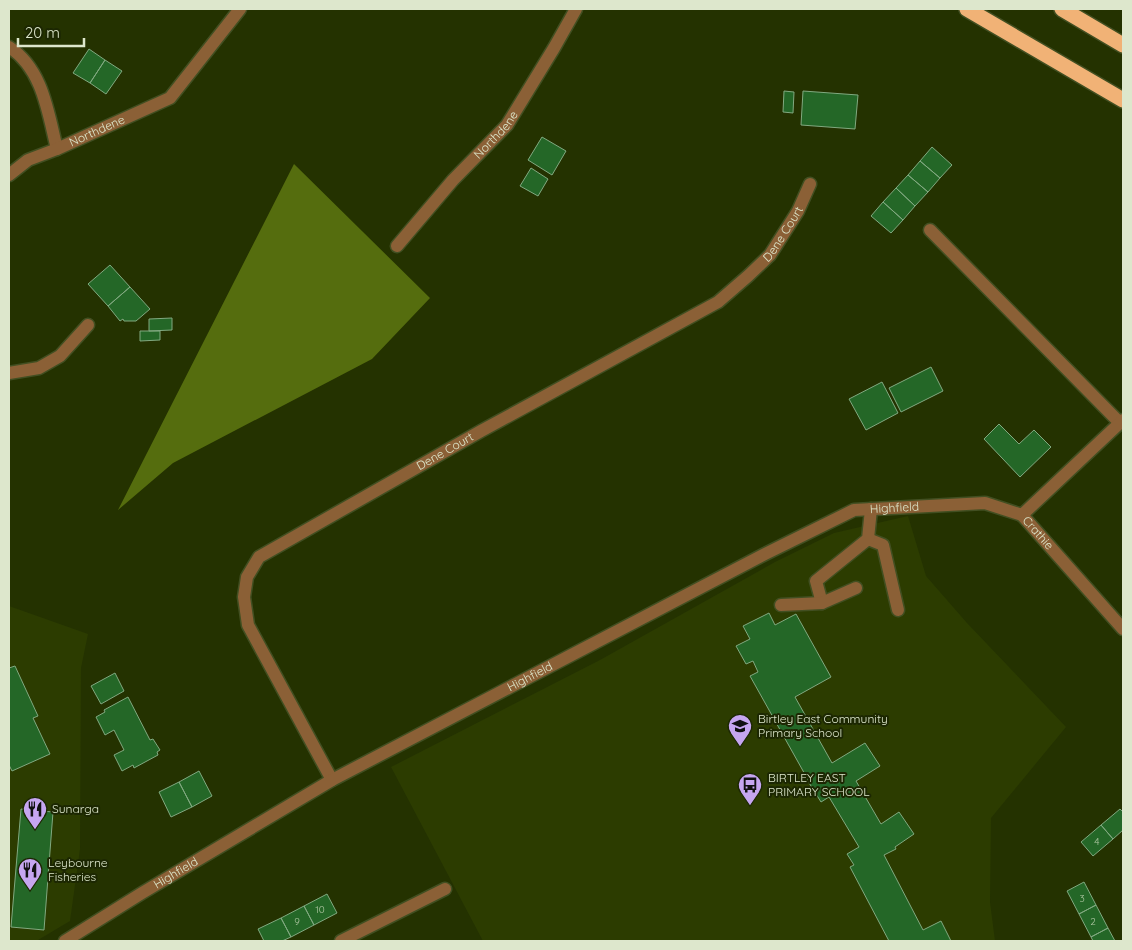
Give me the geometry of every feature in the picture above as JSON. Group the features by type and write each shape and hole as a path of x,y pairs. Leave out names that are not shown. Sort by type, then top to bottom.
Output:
{"highway":[{"path":"967,9 1123,100"},
{"path":"1062,9 1123,44"}],"street":[{"name":"Northdene","path":"9,175 28,160 57,149 170,98 240,9"},
{"name":"Northdene","path":"397,246 453,180 507,125 576,9"},
{"name":"Northdene","path":"9,48 17,52 30,68 42,89 57,149"},
{"name":"Dene Court","path":"332,780 248,625 244,598 247,577 259,556 481,431 718,302 770,255 798,212 810,184"},
{"name":"Crathie","path":"930,230 1122,421 1022,515 1123,629"},
{"path":"9,373 39,368 60,356 88,325"},
{"name":"Highfield","path":"65,941 332,780 765,554 854,510 985,503 1022,515"},
{"path":"822,603 816,581 868,539 871,509"},
{"path":"868,539 883,545 898,610"},
{"path":"780,605 822,603 856,588"},
{"path":"341,941 445,889"}],"shaded area":[{"path":"294,164 430,298 372,359 173,463 118,510"},
{"name":"Birtley East Community Primary School","path":"908,516 926,576 967,623 1066,727 991,818 990,902 995,941 483,941 391,767 600,660 775,562 834,533"},
{"path":"9,606 88,634 81,668 80,849 70,921 38,940 30,941 9,941"}],"building":[{"path":"89,49 105,60 90,83 73,73"},
{"path":"105,60 122,71 106,94 90,83"},
{"path":"784,91 794,92 793,113 783,112"},
{"path":"803,91 858,95 855,129 801,125"},
{"path":"542,137 566,151 552,175 528,160"},
{"path":"932,147 952,165 940,178 920,161"},
{"path":"920,161 940,178 928,192 908,175"},
{"path":"531,168 548,179 538,196 520,186"},
{"path":"908,175 928,192 915,206 896,188"},
{"path":"896,188 915,206 903,220 883,202"},
{"path":"883,202 903,220 891,233 871,216"},
{"path":"110,265 130,287 108,306 88,284"},
{"path":"130,287 150,309 136,321 124,321 123,319 120,321 108,306"},
{"path":"172,318 172,330 149,331 149,319"},
{"path":"140,331 160,331 160,340 140,341"},
{"path":"931,367 943,391 901,412 889,388"},
{"path":"882,382 898,413 866,430 849,399"},
{"path":"999,424 1019,444 1034,430 1051,447 1020,477 984,439"},
{"path":"769,613 775,625 796,614 831,677 795,697 832,763 865,743 880,766 856,781 881,824 899,812 914,834 895,847 896,849 884,855 923,930 941,921 951,941 889,941 850,867 854,865 847,854 859,847 829,797 821,802 806,778 750,676 758,672 753,661 746,664 736,646 750,639 743,626"},
{"path":"15,666 38,716 33,718 50,754 12,771 9,765 9,668"},
{"path":"115,673 124,691 101,704 91,686"},
{"path":"128,697 150,740 153,739 160,750 157,752 158,755 134,768 133,765 122,771 114,755 124,750 114,730 105,735 96,717 105,712 104,710"},
{"path":"199,771 212,796 192,807 179,782"},
{"path":"179,782 192,807 171,817 159,792"},
{"path":"21,809 53,812 44,930 11,927"},
{"path":"1120,809 1123,812 1123,830 1113,839 1101,825"},
{"path":"1101,825 1113,839 1093,856 1081,842"},
{"path":"1084,882 1096,905 1079,914 1067,891"},
{"path":"327,894 337,913 314,925 304,906"},
{"path":"1096,905 1108,928 1091,937 1079,914"},
{"path":"304,906 314,925 291,937 281,918"},
{"path":"281,918 291,937 282,941 264,941 258,929"},
{"path":"1108,928 1115,941 1093,941 1091,937"}],"place":[{"name":"Birtley East Community Primary School","path":"740,747"},
{"name":"BIRTLEY EAST PRIMARY SCHOOL","path":"750,806"},
{"name":"Sunarga","path":"35,830"},
{"name":"Leybourne Fisheries","path":"30,891"}]}
